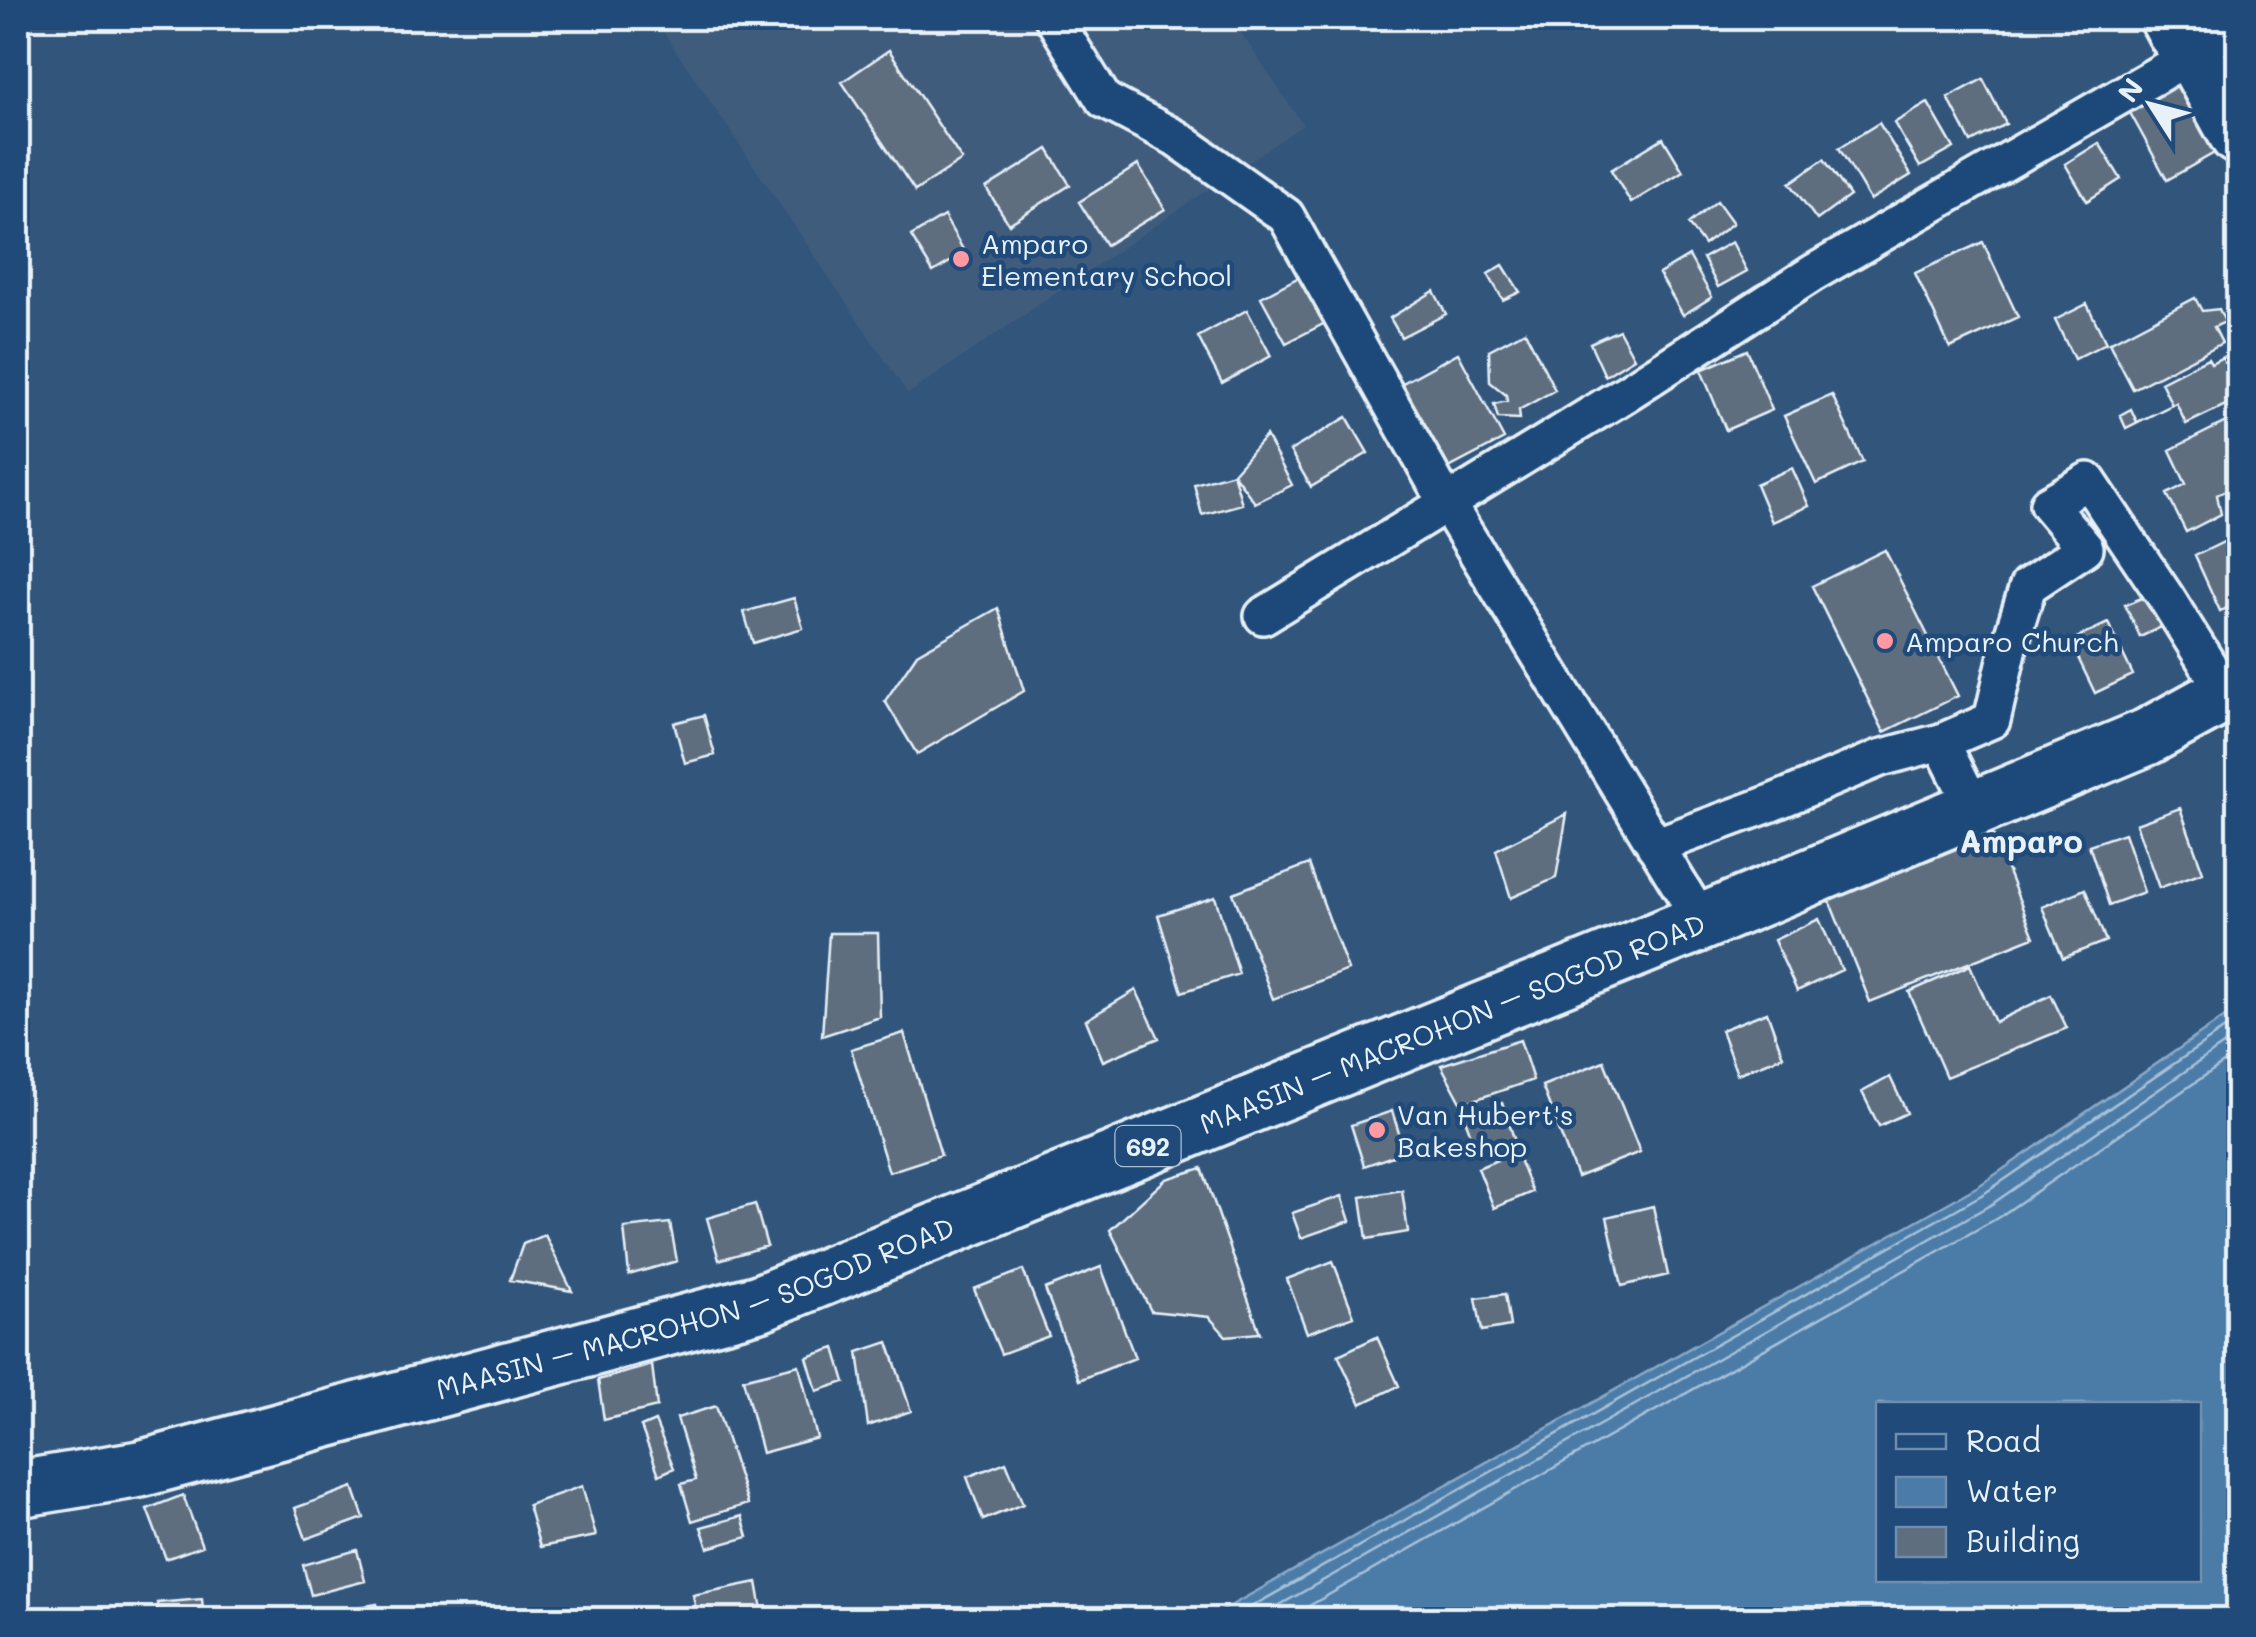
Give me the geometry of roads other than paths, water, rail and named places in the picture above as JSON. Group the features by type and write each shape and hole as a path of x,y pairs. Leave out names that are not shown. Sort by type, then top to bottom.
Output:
{"main road":[{"path":"2180,36 2238,136"},
{"name":"MAASIN – MACROHON – SOGOD ROAD","path":"18,1489 140,1469 759,1303 1702,922 2147,736 2232,691"}],"street":[{"path":"1054,18 1104,100 1176,138 1286,216 1446,502 1702,922"},
{"path":"1263,616 1625,394 2180,36 2238,24"},
{"path":"1655,846 1880,758 1941,742 1992,720 2028,586 2084,548 2048,504 2088,481 2232,691"},
{"path":"1941,742 1974,808"}],"water":[{"path":"2238,1008 2238,1619 1207,1619 1980,1185"}],"place":[{"name":"Amparo Elementary School","path":"961,259"},
{"name":"Amparo Church","path":"1885,641"},
{"name":"Van Hubert's Bakeshop","path":"1377,1130"}],"district":[{"name":"Amparo","path":"2021,840"}]}
